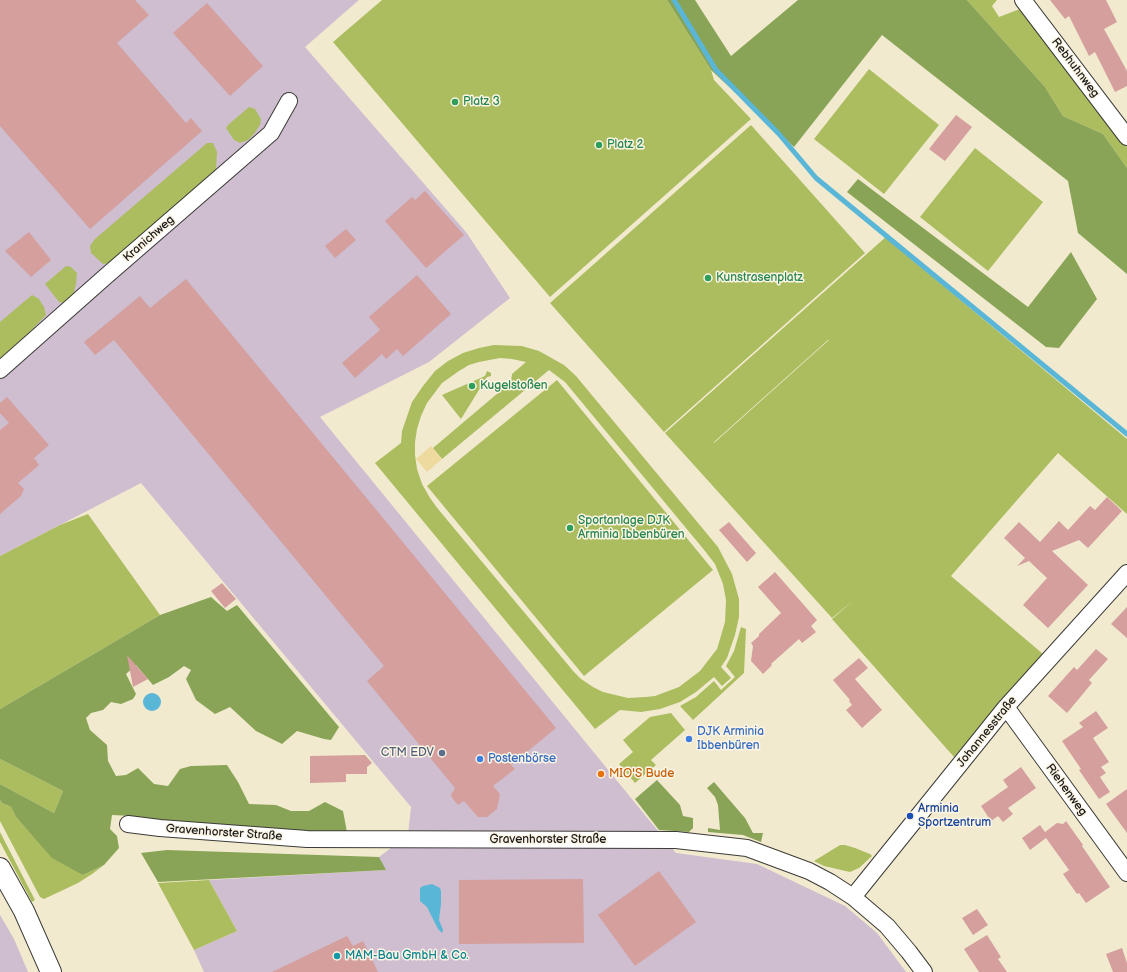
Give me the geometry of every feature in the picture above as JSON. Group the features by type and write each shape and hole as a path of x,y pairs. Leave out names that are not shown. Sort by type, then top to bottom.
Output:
{"street":[{"name":"Rebhuhnweg","path":"1023,0 1127,137"},
{"name":"Kranichweg","path":"0,370 271,133 289,101"},
{"name":"Johannesstraße","path":"853,897 1006,707 1127,573"},
{"name":"Riehenweg","path":"1006,707 1127,873"},
{"name":"Gravenhorster Straße","path":"128,824 307,840 676,840 747,848 809,871 830,882 853,897 887,926 924,972"},
{"path":"0,868 24,911 51,972"}],"shaded area":[{"path":"0,0 359,0 305,47 466,232 510,298 429,362 320,417 676,853 757,864 845,906 877,933 906,972 204,972 194,950 237,931 209,880 385,870 379,857 408,835 411,807 141,483 0,556"},
{"path":"0,915 14,939 28,972 0,972"}],"green space":[{"path":"382,0 667,0 711,70 714,80 751,119 550,297 333,42"},
{"path":"667,0 695,0 731,56 798,0 967,0 1045,87 1063,116 1103,134 1127,168 1127,274 1078,233 1068,181 882,35 794,147 711,70"},
{"path":"967,0 997,0 992,6 999,17 1020,9 1127,147 1127,168 1103,134 1063,116 1045,87"},
{"path":"869,69 939,125 884,194 814,139"},
{"path":"249,107 255,109 261,119 260,125 248,140 240,143 234,140 226,128"},
{"name":"Kunstrasenplatz","path":"751,125 865,253 664,432 550,303"},
{"path":"207,143 213,143 217,152 214,176 112,263 103,264 91,253 90,246 95,239"},
{"path":"975,148 1043,202 988,271 920,217"},
{"path":"858,179 1028,307 1071,252 1097,299 1059,348 1046,347 847,192"},
{"path":"887,236 904,253 1127,439 1127,514 1058,453 951,576 1043,654 954,757 832,619 854,600 832,618 665,433","holes":["829,340 714,443 714,442"]},
{"path":"66,266 71,267 77,273 73,296 64,303 59,302 45,284"},
{"path":"32,295 39,299 44,307 46,315 0,361 0,322"},
{"path":"494,345 522,346 539,351 564,365 576,376 718,547 732,574 739,599 739,617 735,635 727,658 721,667 731,678 722,686 714,677 696,692 680,702 660,709 641,712 620,710 595,729 375,463 401,443 402,431 412,402 435,371 448,361 463,353","holes":["500,358 526,362 512,374 511,382 433,448 442,459 549,370 565,382 705,551 715,564 723,584 726,600 725,622 717,649 700,671 679,687 655,696 628,698 603,692 581,679 438,509 422,484 417,469 415,442 417,429 427,403 442,383 469,365"]},
{"name":"Kugelstoßen","path":"487,371 491,373 491,376 487,377 461,419 442,395 485,376"},
{"name":"Sportanlage DJK Arminia Ibbenbüren","path":"557,380 713,570 584,676 427,486"},
{"path":"88,514 160,615 0,709 0,556 60,525"},
{"path":"211,597 227,611 237,605 339,727 331,740 297,731 282,744 256,731 230,707 215,714 196,700 186,679 191,670 184,666 169,677 153,685 136,665 126,674 136,694 133,699 121,704 111,702 103,710 91,713 86,718 90,730 107,745 108,761 116,776 126,775 138,768 154,784 168,786 180,769 191,766 227,765 238,782 249,804 276,805 291,811 309,811 325,802 343,811 347,832 309,836 175,826 131,816 112,815 110,829 117,836 119,848 104,865 83,875 52,858 16,817 11,807 2,803 0,800 0,784 54,813 63,791 0,759 0,709 160,615"},
{"path":"741,627 746,629 744,673 693,720 680,706 696,697 714,681 721,690 735,677 726,666 734,651"},
{"path":"671,713 685,730 651,760 656,765 635,783 619,764 633,752 623,740 650,717"},
{"path":"0,759 63,791 54,813 0,784"},
{"path":"657,780 680,805 683,816 693,818 693,828 689,832 659,830 635,799"},
{"path":"714,782 745,818 753,833 763,833 761,842 743,835 708,832 708,828 720,830 718,805 715,797 707,788"},
{"path":"0,800 2,803 11,807 16,817 33,836 83,875 104,865 78,883 44,899 40,897 0,821"},
{"path":"0,832 35,900 32,902 0,842"},
{"path":"840,845 855,848 872,856 859,868 850,872 824,866 814,861"},
{"path":"167,850 379,857 386,870 158,882 141,853"},
{"path":"209,880 237,931 194,950 158,883"}],"sand":[{"path":"431,446 442,459 427,472 416,459"}],"water":[{"path":"148,693 156,693 161,698 159,709 156,711 148,711 143,706 143,698"},
{"path":"432,884 440,888 441,891 439,920 443,930 442,933 438,929 427,907 420,901 420,888"}],"building":[{"path":"0,0 135,0 149,15 117,43 186,123 191,118 202,131 90,229 0,126"},
{"path":"1050,0 1106,0 1117,22 1104,29 1127,71 1127,86 1115,92 1095,52 1089,56 1069,16 1065,19"},
{"path":"207,3 263,66 230,96 173,33"},
{"path":"956,115 972,127 945,161 929,149"},
{"path":"425,191 464,235 426,268 385,221 412,197 415,200"},
{"path":"346,229 356,240 335,258 325,246"},
{"path":"29,232 51,260 31,277 5,251"},
{"path":"417,275 451,314 403,356 397,349 386,359 382,354 355,378 342,363 380,330 369,317"},
{"path":"186,279 556,728 511,765 515,769 493,786 500,794 497,809 487,817 478,817 464,801 458,805 453,799 451,795 455,788 367,681 384,666 114,340 95,355 84,342 140,296 150,308"},
{"path":"7,397 49,445 34,458 39,465 18,483 24,489 21,496 0,514 0,430 9,423 0,413 0,403"},
{"path":"1107,497 1122,511 1088,548 1079,540 1052,551 1088,585 1048,628 1023,605 1047,578 1029,561 1017,566 1025,558 1004,538 1019,522 1040,542 1059,521 1068,530 1090,506 1095,510"},
{"path":"729,522 756,553 747,562 719,530"},
{"path":"775,572 817,620 811,626 816,632 802,643 799,639 771,664 772,665 763,674 751,661 753,646 751,643 781,613 758,587"},
{"path":"222,583 236,599 225,608 211,591"},
{"path":"1127,607 1127,638 1111,624"},
{"path":"1096,649 1108,659 1089,680 1092,683 1067,713 1048,696 1074,667 1077,670"},
{"path":"127,655 148,679 133,687"},
{"path":"859,658 868,668 855,679 882,710 862,728 846,710 852,705 849,701 850,700 833,680"},
{"path":"1096,711 1108,728 1093,738 1109,762 1101,767 1106,773 1100,777 1110,792 1099,799 1079,770 1081,769 1062,741 1083,727 1079,723"},
{"path":"365,755 372,763 367,767 367,774 346,774 346,782 310,783 310,756"},
{"path":"1021,767 1036,788 1008,808 1013,814 1003,822 998,816 991,821 981,806 1008,787 1003,780"},
{"path":"1127,789 1127,833 1106,804"},
{"path":"1066,821 1110,887 1086,903 1079,893 1077,894 1063,874 1069,870 1046,838 1030,850 1022,838 1040,825 1045,832 1057,823 1063,824"},
{"path":"659,871 696,922 635,966 598,915"},
{"path":"583,879 584,943 459,944 459,880"},
{"path":"977,909 988,925 973,935 962,918"},
{"path":"987,935 1001,957 998,959 1007,972 979,972 964,949"},
{"name":"MAM-Bau GmbH & Co.","path":"347,936 353,946 363,941 378,972 272,972"},
{"path":"1122,948 1127,963 1127,972 1113,972 1106,954"}],"waterway":[{"path":"674,0 716,70 779,134 816,178 1127,434"}],"place":[{"name":"Platz 3","path":"455,102"},
{"name":"Platz 2","path":"599,145"},
{"name":"Kunstrasenplatz","path":"708,278"},
{"name":"Kugelstoßen","path":"472,386"},
{"name":"Sportanlage DJK Arminia Ibbenbüren","path":"570,528"},
{"name":"DJK Arminia Ibbenbüren","path":"689,739"},
{"name":"CTM EDV","path":"442,753"},
{"name":"Postenbörse","path":"480,759"},
{"name":"MIO'S Bude","path":"601,774"},
{"name":"Arminia Sportzentrum","path":"910,816"},
{"name":"MAM-Bau GmbH & Co.","path":"337,956"}]}
